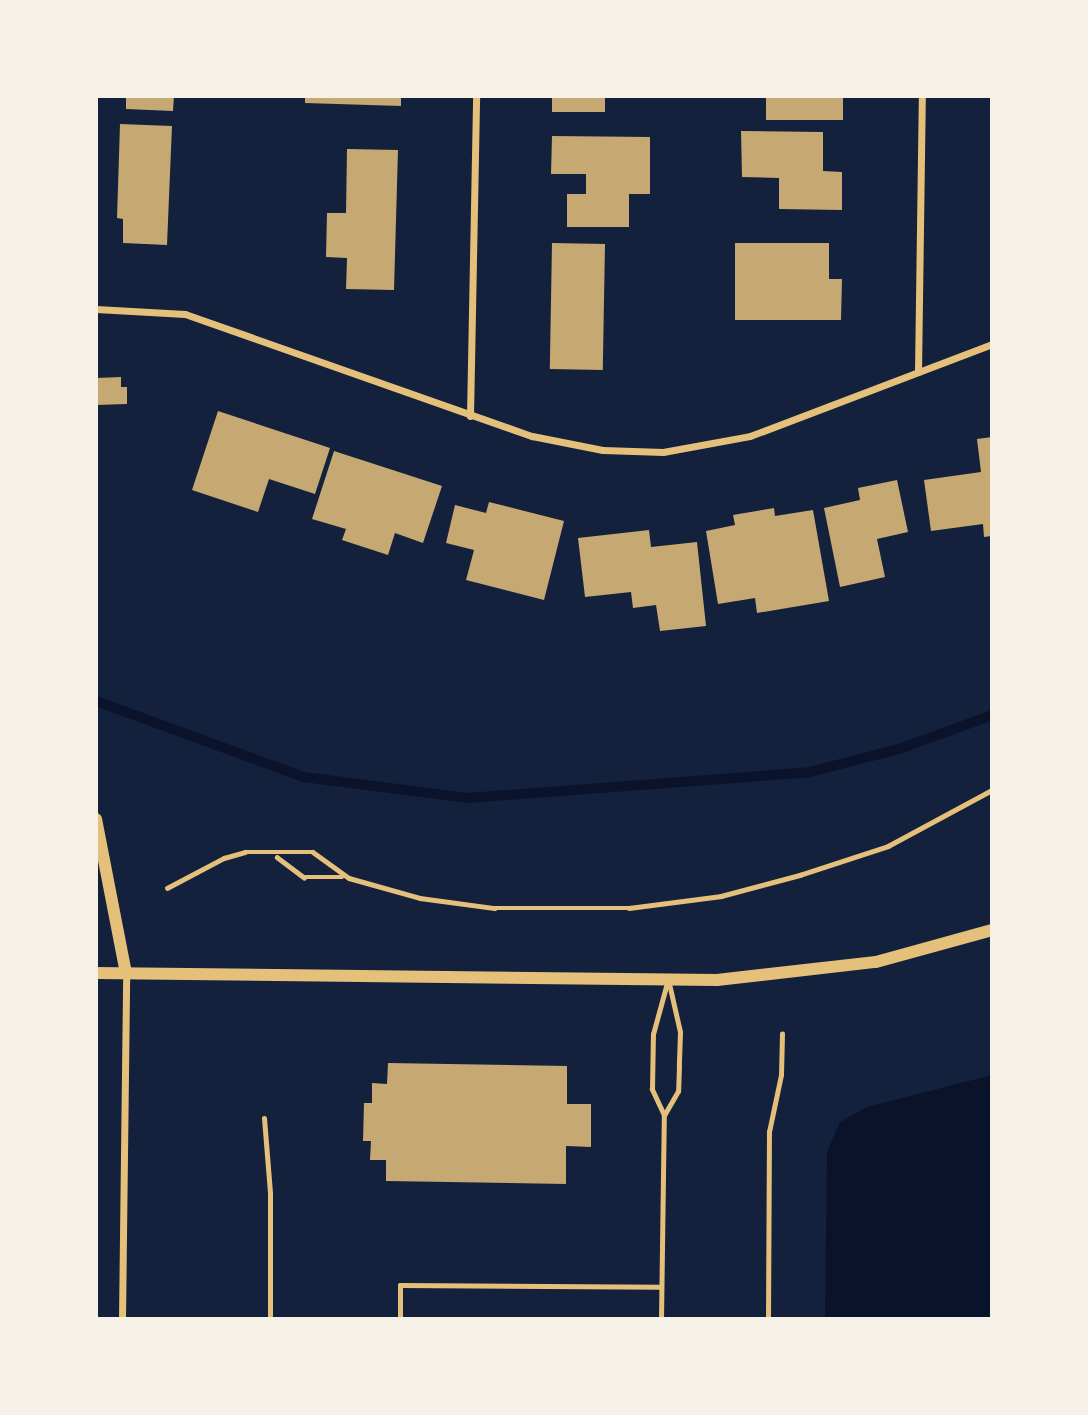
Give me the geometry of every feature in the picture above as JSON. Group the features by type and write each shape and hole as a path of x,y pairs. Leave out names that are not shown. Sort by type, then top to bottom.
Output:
{"street":[{"path":"470,416 475,96"},
{"path":"918,372 922,96"},
{"path":"96,309 185,314 532,436 591,448 663,453 750,436 992,344"},
{"path":"96,819 126,973 121,1319"},
{"path":"96,973 718,980 876,962 992,930"}],"lane":[{"path":"664,1115 678,1091 679,1066 680,1032 668,979"},
{"path":"661,1319 664,1115 652,1089 653,1034 668,979"},
{"path":"264,1118 270,1193 270,1319"},
{"path":"400,1319 400,1285 662,1287"}],"path":[{"path":"167,888 224,858 245,852 280,858 304,877 349,878 395,893 494,908 629,908 721,896 888,846 992,790"},
{"path":"266,855 313,852 349,878"},
{"path":"768,1319 769,1132 781,1075 782,1034"}],"water":[{"path":"992,1075 992,1319 825,1319 827,1152 840,1122 867,1107"}],"building":[{"path":"126,96 174,96 173,111 126,109"},
{"path":"305,96 401,96 401,106 305,103"},
{"path":"552,96 605,96 605,112 552,112"},
{"path":"766,96 843,96 843,120 766,120"},
{"path":"120,124 172,126 167,245 123,243 123,219 117,218"},
{"path":"741,131 823,132 823,171 842,172 842,210 779,209 779,178 742,177"},
{"path":"552,136 650,137 650,194 629,194 629,227 567,227 567,194 586,194 586,174 551,174"},
{"path":"347,149 398,150 394,290 346,289 347,258 326,257 327,213 346,213"},
{"path":"552,243 605,244 603,370 550,369"},
{"path":"735,243 829,243 829,279 842,279 841,320 735,320"},
{"path":"121,377 121,387 127,387 127,404 96,405 96,378"},
{"path":"218,411 330,448 315,494 269,479 258,512 192,490"},
{"path":"992,437 992,536 984,537 983,524 931,531 924,480 981,472 977,439"},
{"path":"334,451 442,486 423,543 395,533 388,555 342,540 346,529 312,519"},
{"path":"897,480 908,532 877,539 885,577 840,587 824,508 860,500 858,488"},
{"path":"489,502 564,521 544,600 466,580 474,550 446,543 455,505 486,513"},
{"path":"774,508 775,516 813,510 829,601 757,613 755,598 718,604 706,531 735,525 733,515"},
{"path":"649,530 651,547 697,542 706,626 660,631 656,605 633,608 631,592 585,597 578,538"},
{"path":"388,1063 567,1066 567,1104 591,1104 591,1147 566,1146 566,1184 386,1181 386,1160 370,1160 371,1141 363,1141 364,1103 372,1103 372,1083 387,1084"}],"waterway":[{"path":"96,701 304,777 467,798 810,772 902,748 992,715"}]}
